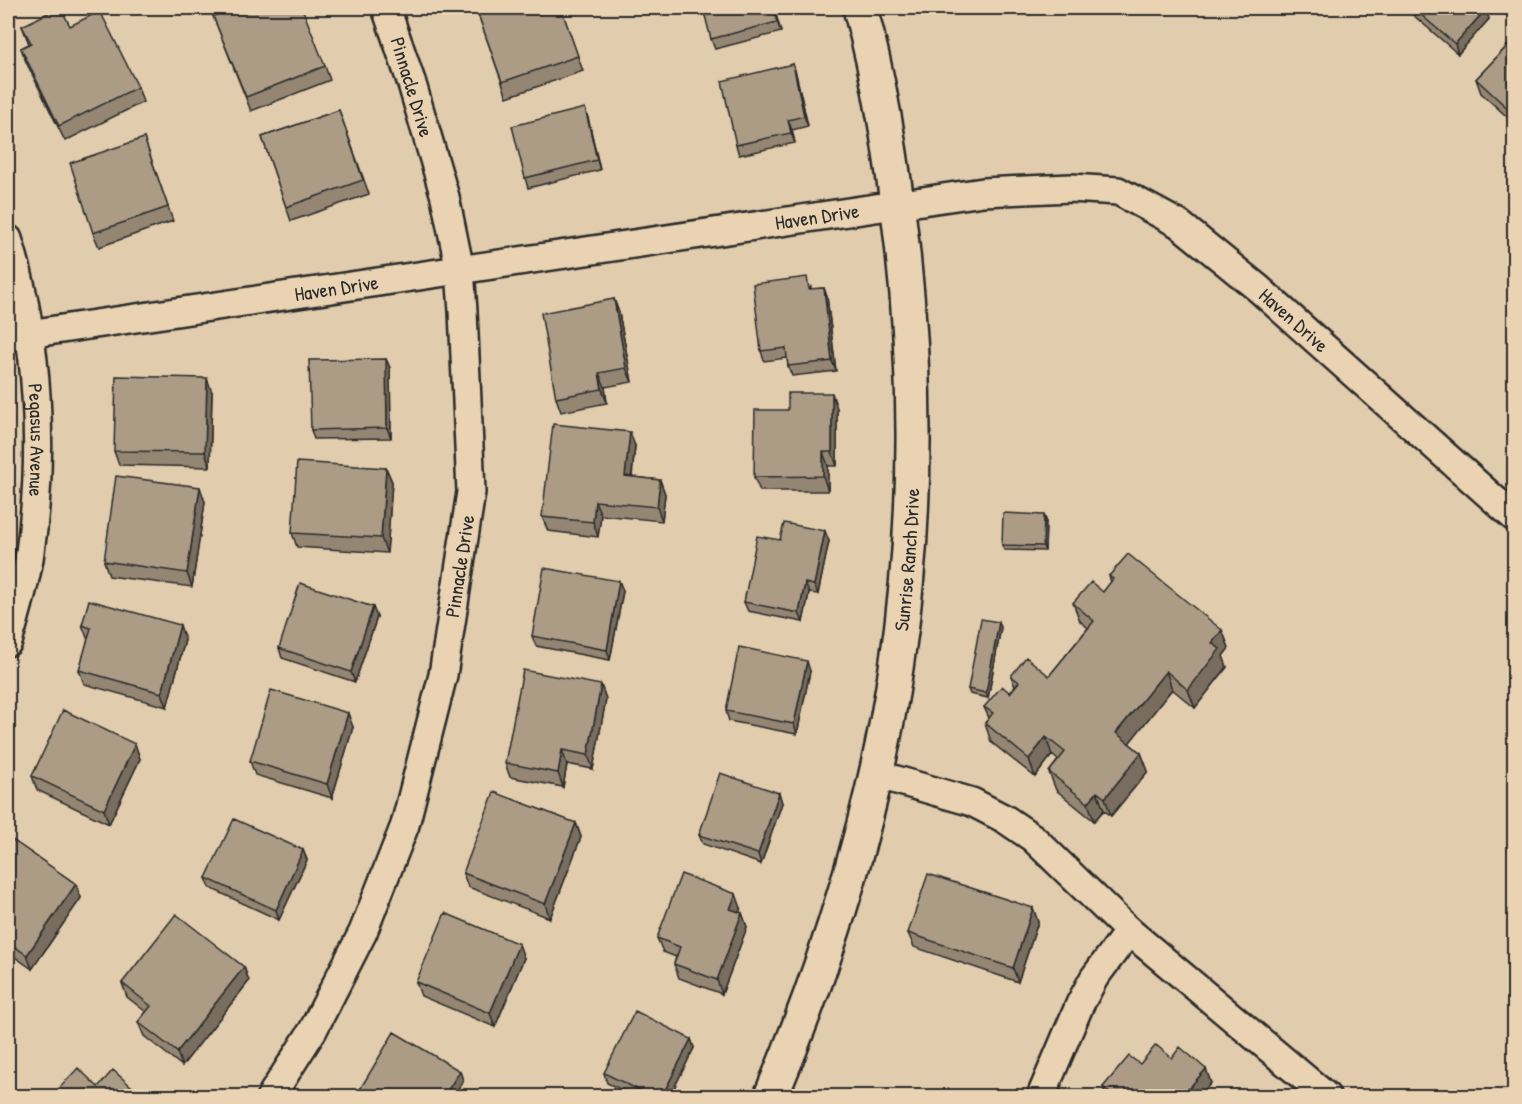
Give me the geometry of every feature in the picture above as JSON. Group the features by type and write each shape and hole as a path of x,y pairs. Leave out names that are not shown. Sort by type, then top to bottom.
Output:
{"street":[{"name":"Pinnacle Drive","path":"271,1096 313,1030 363,932 405,825 443,675 471,492 464,311 460,270 445,196 412,84 386,8"},
{"name":"Sunrise Ranch Drive","path":"771,1096 791,1047 838,911 862,831 876,774 896,669 911,527 914,456 910,325 898,205 883,108 860,8"},
{"name":"Haven Drive","path":"18,335 984,192 1071,188 1118,191 1179,224 1259,289 1515,517"},
{"name":"Pegasus Avenue","path":"8,238 14,259 18,335 36,409 36,486 29,559 8,642"},
{"path":"876,774 972,802 1005,819 1033,838 1130,930 1326,1096"},
{"path":"1041,1096 1080,1004 1094,978 1130,930"}],"building":[{"path":"61,8 70,26 100,11 138,87 59,126 21,48 31,43 22,26"},
{"path":"235,8 302,8 325,66 246,97 213,16"},
{"path":"496,8 561,8 578,56 502,82 478,14"},
{"path":"703,8 773,8 777,22 711,39"},
{"path":"1413,8 1483,8 1486,9 1455,44"},
{"path":"1515,38 1515,115 1476,79"},
{"path":"793,64 804,116 788,120 791,133 736,145 722,81"},
{"path":"585,108 597,160 525,178 512,126"},
{"path":"339,110 363,180 286,207 262,137"},
{"path":"144,138 168,207 93,233 70,163"},
{"path":"807,277 809,289 824,288 832,361 788,366 786,348 761,351 753,284"},
{"path":"614,299 626,368 599,373 602,389 556,398 541,313"},
{"path":"386,359 387,428 311,430 309,360"},
{"path":"116,376 207,378 205,452 114,451"},
{"path":"788,393 832,393 832,452 823,452 823,476 754,477 755,410 788,410"},
{"path":"553,424 630,432 625,476 660,480 657,507 595,501 593,522 542,517"},
{"path":"297,462 386,468 381,538 292,533"},
{"path":"116,476 200,487 187,573 104,561"},
{"path":"1003,513 1044,515 1043,546 1002,545"},
{"path":"784,523 825,531 814,585 805,583 799,613 744,602 757,536 780,540"},
{"path":"1128,554 1222,630 1212,643 1220,649 1188,690 1166,671 1116,733 1141,753 1105,798 1097,792 1088,803 1049,772 1065,752 1046,737 1029,759 985,723 993,713 984,707 1002,686 1010,693 1019,682 1011,676 1026,657 1049,676 1094,621 1073,603 1091,582 1103,592 1113,579 1109,576"},
{"path":"544,568 619,581 607,650 532,636"},
{"path":"300,583 373,607 351,672 279,648"},
{"path":"89,600 180,625 162,693 79,670 91,628 82,625"},
{"path":"981,619 999,622 986,693 968,689"},
{"path":"739,647 807,661 794,724 726,711"},
{"path":"523,670 601,685 588,755 562,750 558,773 505,763"},
{"path":"271,690 348,713 327,784 250,761"},
{"path":"63,710 135,744 104,810 32,776"},
{"path":"720,773 779,793 758,854 699,835"},
{"path":"494,792 576,823 545,904 463,873"},
{"path":"234,819 303,850 276,910 206,878"},
{"path":"8,837 76,884 27,955 8,942"},
{"path":"681,874 736,894 730,909 742,913 717,980 674,964 680,947 657,938"},
{"path":"928,874 1033,908 1013,968 908,933"},
{"path":"445,913 519,944 490,1013 416,982"},
{"path":"176,914 244,967 177,1052 138,1022 151,1006 122,983"},
{"path":"635,1011 691,1039 662,1096 651,1096 604,1073"},
{"path":"394,1032 460,1071 444,1096 368,1096 359,1091"},
{"path":"1156,1045 1172,1058 1180,1047 1206,1069 1182,1096 1113,1096 1103,1087 1129,1056 1140,1064"},
{"path":"78,1068 98,1087 113,1070 142,1096 52,1096"}]}
